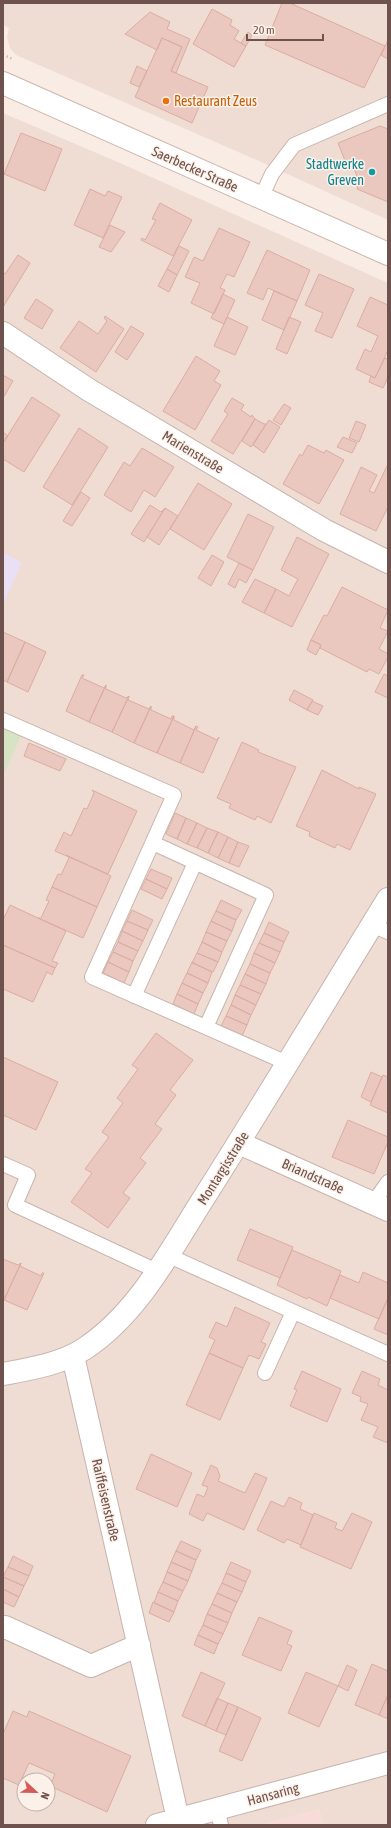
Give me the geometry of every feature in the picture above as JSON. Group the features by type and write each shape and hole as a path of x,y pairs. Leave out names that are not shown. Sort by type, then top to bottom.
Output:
{"street":[{"name":"Saerbecker Straße","path":"3,83 388,254"},
{"name":"Marienstraße","path":"3,333 90,390 324,530 388,562"},
{"name":"Montargisstraße","path":"3,1374 35,1368 73,1356 108,1330 137,1299 162,1263 287,1063 380,929 388,899"},
{"name":"Briandstraße","path":"238,1143 380,1206"},
{"name":"Raiffeisenstraße","path":"73,1356 178,1818"},
{"path":"3,1628 5,1626 90,1666 139,1645"},
{"name":"Hansaring","path":"157,1825 178,1818 219,1817 388,1763"}],"lane":[{"path":"261,198 272,174 294,145 388,104"},
{"path":"3,720 174,796 92,977 287,1063"},
{"path":"153,843 266,895 206,1027"},
{"path":"134,996 195,863"},
{"path":"3,1164 28,1175 15,1205 162,1263 293,1312 388,1354"},
{"path":"380,1206 388,1182"},
{"path":"265,1373 293,1312"}],"shaded area":[{"path":"3,3 388,3 388,220 259,161 16,55 10,48 7,37 9,28 3,25"},
{"path":"3,113 120,163 388,283 388,1825 323,1825 319,1809 262,1825 3,1825"},
{"path":"3,552 22,563 3,604"},
{"path":"319,1809 323,1825 262,1825"}],"green space":[{"path":"3,728 21,736 3,776"}],"building":[{"path":"282,3 290,3 385,46 364,88 265,45"},
{"path":"212,9 232,20 230,25 239,31 234,39 246,46 234,67 193,44"},
{"path":"150,12 170,22 167,29 190,39 176,73 171,71 182,47 162,38 157,50 125,34"},
{"path":"248,32 252,35 246,46 241,43"},
{"path":"162,38 182,47 171,71 208,87 192,123 135,97"},
{"path":"388,40 388,59 381,55"},
{"path":"137,66 147,71 139,87 130,83"},
{"name":"Stadtwerke Greven","path":"380,126 388,129 388,202 357,189 359,182 351,160 346,163 338,143"},
{"path":"21,133 62,149 45,191 4,174"},
{"path":"90,189 105,196 108,191 122,197 103,238 74,225"},
{"path":"160,203 192,220 173,256 141,240 142,238 145,240 156,220 152,219"},
{"path":"110,225 125,232 111,252 99,247"},
{"path":"219,228 250,242 234,277 227,274 220,288 225,290 214,314 191,303 200,283 185,277 194,257 203,261"},
{"path":"179,246 189,251 177,275 167,269"},
{"path":"267,250 310,270 297,301 268,288 263,300 247,293"},
{"path":"18,255 30,263 3,307 3,272 5,274"},
{"path":"167,269 177,275 169,292 158,286"},
{"path":"319,274 354,289 332,338 315,331 323,313 305,305"},
{"path":"274,291 297,301 284,330 262,320"},
{"path":"223,294 235,300 224,324 211,318"},
{"path":"370,297 388,305 388,350 375,378 356,369 365,349 371,352 378,336 357,326"},
{"path":"36,299 53,310 42,329 24,318"},
{"path":"105,316 124,329 96,372 60,348 79,321 98,334 107,321 104,318"},
{"path":"227,317 248,327 235,355 214,346"},
{"path":"289,317 301,322 287,354 276,349"},
{"path":"131,326 144,334 127,360 115,352"},
{"path":"196,356 220,371 214,381 221,385 195,430 163,411"},
{"path":"385,358 388,359 388,377 383,388 369,382 371,376 375,378"},
{"path":"3,375 13,381 3,398"},
{"path":"32,397 60,415 24,472 3,459 3,443"},
{"path":"232,398 244,405 241,410 251,417 252,415 255,419 233,454 211,441 228,414 224,411"},
{"path":"284,404 291,408 281,425 273,420"},
{"path":"255,419 266,424 251,447 242,441"},
{"path":"269,420 280,427 264,453 253,445"},
{"path":"356,421 366,425 359,442 349,438"},
{"path":"79,428 108,447 72,505 43,487"},
{"path":"3,432 8,436 3,443"},
{"path":"343,437 357,443 352,453 337,447"},
{"path":"308,445 324,453 326,450 344,460 319,504 283,484 300,454 302,456"},
{"path":"142,448 174,467 155,497 144,490 131,512 104,495 124,462 130,466"},
{"path":"387,466 388,507 376,531 340,514 361,467 377,475 369,491 374,493"},
{"path":"198,483 232,504 204,550 170,529"},
{"path":"81,492 90,498 72,526 63,521"},
{"path":"150,505 161,512 165,508 144,542 131,534"},
{"path":"165,508 178,516 159,545 147,537"},
{"path":"248,514 274,527 253,570 227,557"},
{"path":"297,537 329,554 292,627 264,613 276,589 289,596 298,579 281,570"},
{"path":"212,555 224,562 211,586 198,578"},
{"path":"239,563 253,570 246,583 239,579 235,588 228,584"},
{"path":"255,579 276,589 264,613 242,602"},
{"path":"342,587 388,610 380,628 388,631 379,649 388,654 388,657 379,674 369,669 367,672 320,648 321,645 311,640 324,615 327,616"},
{"path":"3,632 25,642 7,682 3,680"},
{"path":"311,640 321,645 316,655 307,650"},
{"path":"25,642 46,652 28,692 7,682"},
{"path":"384,674 388,676 388,698 375,692"},
{"path":"82,675 84,675 82,678 104,688 106,685 89,722 66,711"},
{"path":"106,685 106,689 126,698 129,696 112,732 89,722"},
{"path":"294,690 313,700 307,710 289,700"},
{"path":"129,696 128,700 149,709 151,706 134,743 112,732"},
{"path":"312,701 323,706 318,715 307,710"},
{"path":"151,706 151,710 171,719 172,716 174,716 157,753 134,743"},
{"path":"174,716 174,720 194,730 196,726 180,763 157,753"},
{"path":"196,726 198,727 196,730 217,740 219,737 203,773 180,763"},
{"path":"242,742 259,750 258,752 296,767 271,823 257,816 255,820 229,808 231,804 217,798"},
{"path":"29,743 66,759 60,771 24,756"},
{"path":"322,770 359,789 359,787 376,794 350,850 337,844 335,848 309,836 310,832 296,826"},
{"path":"92,790 137,811 108,874 55,851 64,832 71,836 84,808 87,809 94,793"},
{"path":"175,813 186,818 177,839 166,834"},
{"path":"186,818 197,823 187,844 177,839"},
{"path":"197,823 207,828 197,848 187,844"},
{"path":"207,828 218,832 208,853 197,848"},
{"path":"218,832 228,837 218,858 208,853"},
{"path":"228,837 238,842 229,863 218,858"},
{"path":"238,842 249,846 239,867 229,863"},
{"path":"66,855 111,876 97,907 52,887 58,874 61,875 69,858"},
{"path":"151,869 172,878 167,889 146,879"},
{"path":"146,879 167,889 162,899 141,889"},
{"path":"52,887 97,907 83,938 38,918 41,918 49,901 46,900"},
{"path":"221,900 242,910 236,920 216,911"},
{"path":"10,905 66,931 52,961 58,963 55,968 3,945 3,920"},
{"path":"132,910 153,920 148,930 127,921"},
{"path":"216,911 236,920 232,931 211,921"},
{"path":"127,921 148,930 143,941 122,931"},
{"path":"211,921 232,931 227,941 206,932"},
{"path":"269,922 289,932 284,942 264,933"},
{"path":"122,931 143,941 138,951 118,942"},
{"path":"206,932 227,941 222,952 202,942"},
{"path":"264,933 284,942 280,952 259,943"},
{"path":"118,942 138,951 133,961 113,952"},
{"path":"202,942 222,952 218,962 197,953"},
{"path":"259,943 280,952 275,963 254,953"},
{"path":"3,945 55,968 52,975 47,972 33,1002 3,989"},
{"path":"113,952 133,961 129,972 108,962"},
{"path":"197,953 218,962 213,972 192,963"},
{"path":"254,953 275,963 270,973 250,964"},
{"path":"108,962 129,972 124,983 103,973"},
{"path":"192,962 212,972 208,983 187,973"},
{"path":"250,964 270,973 266,984 245,974"},
{"path":"187,973 208,983 203,993 182,983"},
{"path":"245,974 266,984 261,994 240,985"},
{"path":"182,983 203,993 198,1004 177,994"},
{"path":"240,985 261,994 256,1005 235,995"},
{"path":"177,994 198,1004 194,1014 173,1004"},
{"path":"235,995 256,1005 251,1015 231,1005"},
{"path":"231,1005 251,1015 247,1025 226,1016"},
{"path":"226,1016 247,1025 242,1036 221,1026"},
{"path":"156,1033 193,1060 170,1090 176,1095 155,1124 162,1129 140,1158 146,1163 123,1193 130,1198 108,1228 71,1202 92,1173 85,1169 109,1137 102,1132 123,1103 117,1098 138,1069 132,1065"},
{"path":"3,1057 58,1082 36,1130 3,1115"},
{"path":"371,1072 382,1077 371,1102 361,1097"},
{"path":"383,1075 388,1077 388,1113 370,1105"},
{"path":"348,1120 388,1137 388,1142 374,1174 332,1157"},
{"path":"250,1229 293,1247 280,1278 237,1260"},
{"path":"292,1250 341,1271 327,1306 308,1297 307,1299 277,1285"},
{"path":"3,1259 18,1265 21,1263 4,1300"},
{"path":"21,1263 20,1266 41,1276 42,1273 44,1273 27,1310 4,1300"},
{"path":"363,1272 388,1283 388,1298 379,1319 330,1298 340,1275 359,1283"},
{"path":"388,1298 388,1335 374,1329"},
{"path":"235,1307 270,1323 261,1342 266,1344 259,1359 249,1355 243,1368 209,1353 215,1340 209,1337 216,1322 227,1327"},
{"path":"209,1353 243,1368 220,1420 186,1405"},
{"path":"302,1371 341,1389 327,1422 290,1406 297,1390 294,1389"},
{"path":"362,1371 380,1379 378,1385 388,1390 388,1443 373,1437 378,1427 361,1420 368,1404 360,1401 361,1397 352,1393"},
{"path":"151,1454 192,1473 177,1507 136,1489"},
{"path":"211,1465 217,1468 220,1476 218,1481 245,1493 255,1473 267,1478 244,1530 207,1513 203,1521 189,1514 197,1494 204,1497 208,1487 202,1485"},
{"path":"289,1497 302,1503 300,1509 313,1515 301,1545 287,1539 284,1543 257,1530 271,1501 284,1507"},
{"path":"314,1513 337,1523 335,1528 342,1531 352,1513 372,1522 351,1569 300,1547"},
{"path":"181,1541 201,1550 196,1560 176,1551"},
{"path":"176,1551 196,1560 192,1571 171,1562"},
{"path":"13,1556 33,1566 29,1576 8,1567"},
{"path":"171,1562 192,1571 188,1581 167,1572"},
{"path":"231,1562 251,1571 246,1582 226,1573"},
{"path":"8,1567 29,1576 24,1586 3,1577"},
{"path":"167,1572 188,1581 183,1591 163,1582"},
{"path":"226,1573 246,1582 242,1592 222,1583"},
{"path":"3,1577 24,1586 19,1597 3,1589"},
{"path":"163,1582 183,1591 178,1601 158,1592"},
{"path":"222,1583 242,1592 237,1602 217,1593"},
{"path":"3,1589 19,1597 14,1607 3,1602"},
{"path":"158,1592 178,1601 174,1612 154,1603"},
{"path":"217,1593 237,1602 232,1613 212,1604"},
{"path":"153,1602 174,1612 169,1622 149,1613"},
{"path":"212,1604 232,1613 228,1623 207,1614"},
{"path":"207,1614 228,1623 223,1634 203,1625"},
{"path":"259,1617 292,1631 287,1644 292,1646 281,1671 242,1655"},
{"path":"203,1625 223,1634 218,1644 198,1635"},
{"path":"198,1635 218,1644 214,1654 194,1645"},
{"path":"372,1664 388,1671 388,1695 379,1715 355,1705"},
{"path":"347,1665 357,1670 348,1691 338,1686"},
{"path":"201,1672 225,1683 205,1726 182,1716"},
{"path":"306,1672 338,1686 319,1727 288,1713"},
{"path":"388,1695 388,1719 379,1715"},
{"path":"217,1698 228,1703 216,1731 205,1726"},
{"path":"228,1703 238,1707 226,1735 216,1731"},
{"path":"238,1707 261,1718 242,1761 219,1751"},
{"path":"13,1711 27,1717 29,1711 131,1756 107,1812 56,1789 56,1772 50,1772 29,1763 25,1772 16,1772 16,1784 3,1778 3,1734"}],"place":[{"name":"Restaurant Zeus","path":"166,101"},
{"name":"Stadtwerke Greven","path":"372,172"}]}
